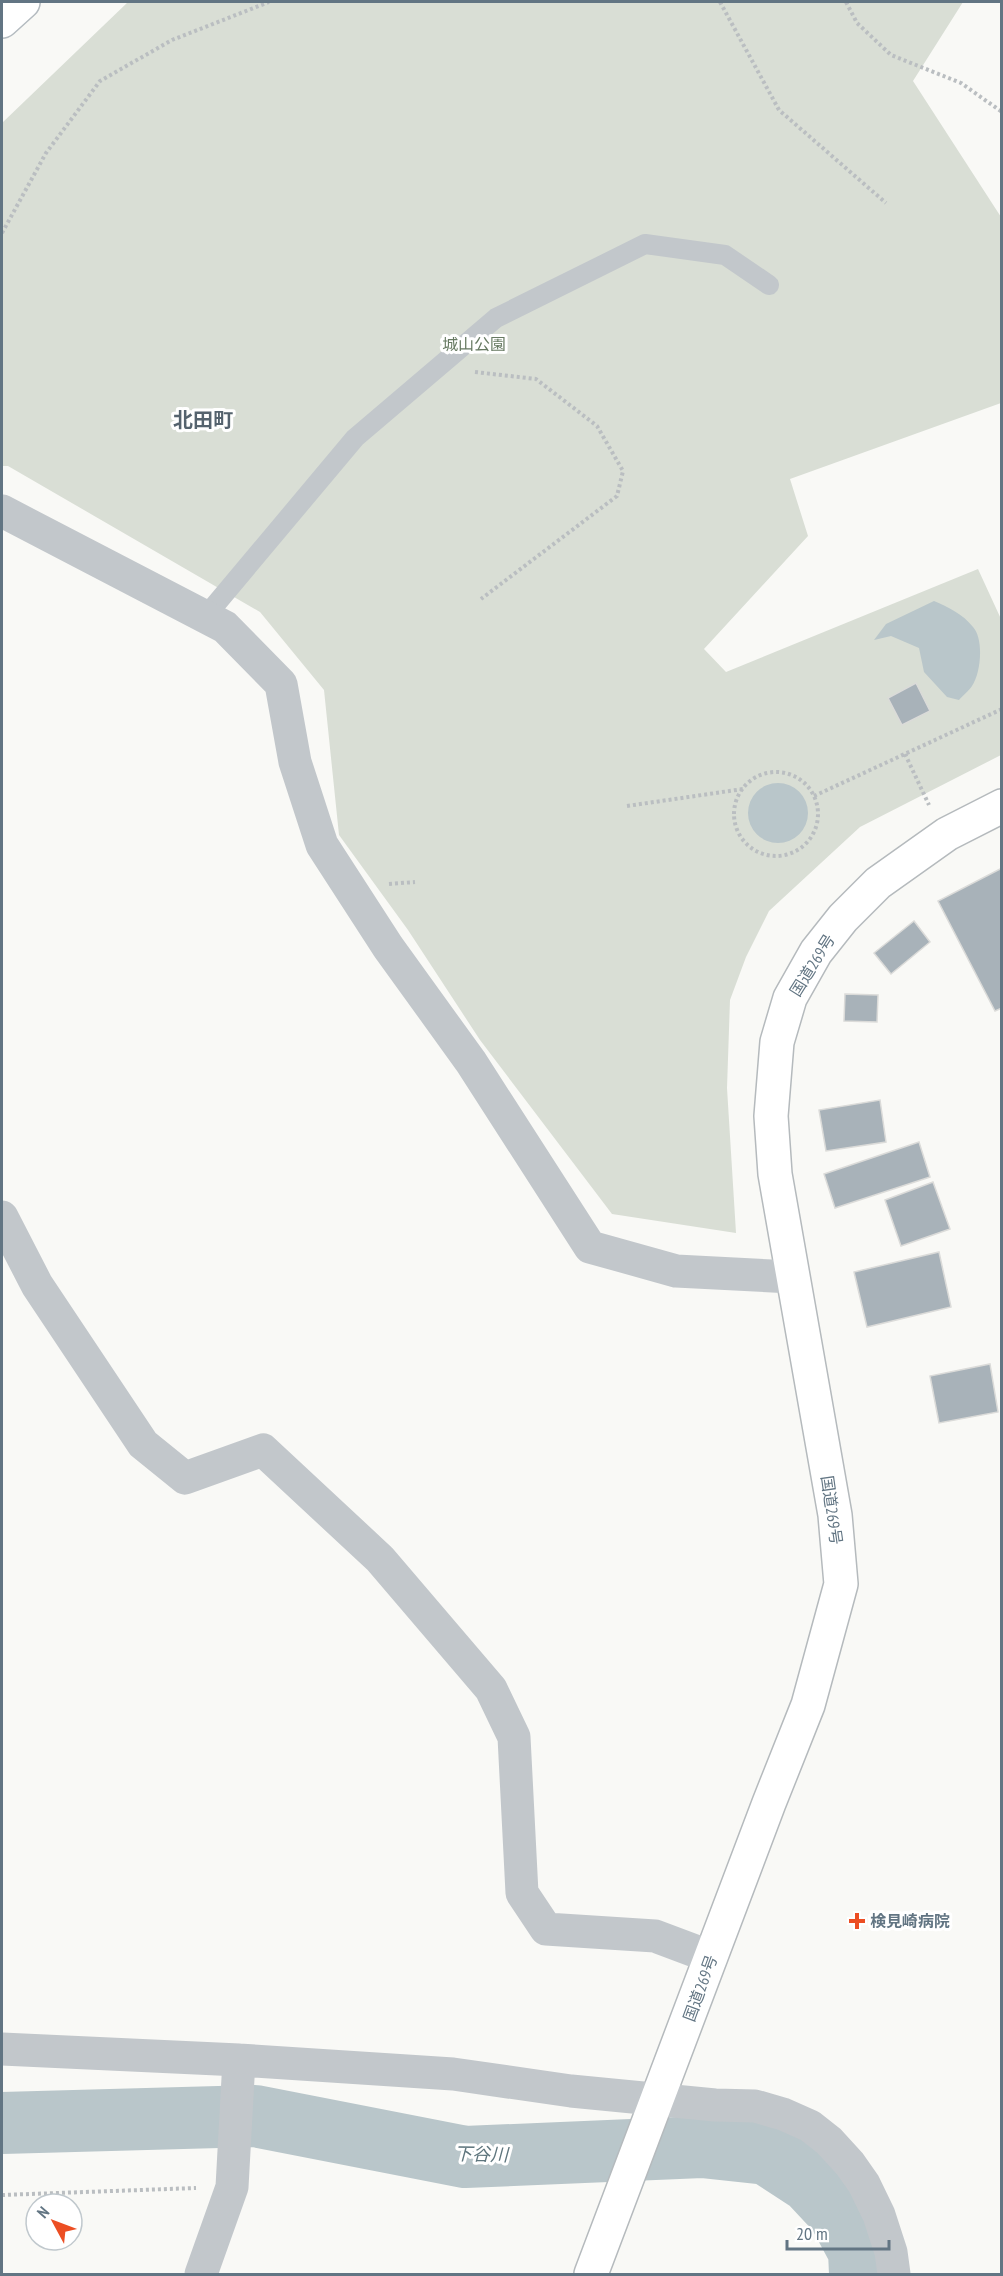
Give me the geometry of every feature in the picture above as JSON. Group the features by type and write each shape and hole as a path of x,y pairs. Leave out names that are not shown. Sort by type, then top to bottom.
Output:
{"main road":[{"path":"2,21 23,2"},
{"name":"国道269号","path":"591,2274 808,1705 842,1584 835,1515 775,1174 771,1116 777,1042 790,998 816,952 843,918 878,883 947,834 1002,806"}],"street":[{"path":"2,511 225,627 281,684 295,762 322,845 388,947 471,1062 590,1247 676,1271 792,1277"},
{"path":"2,1217 37,1286 143,1444 185,1478 262,1450 380,1558 491,1689 514,1737 522,1893 546,1929 656,1936 711,1957"},
{"path":"2,2049 239,2060 453,2074 571,2091 655,2109 715,2104 755,2106 810,2126 830,2141 850,2164 864,2184 879,2215 891,2252 894,2274"},
{"path":"201,2274 232,2187 239,2060"}],"lane":[{"path":"205,617 355,438 496,318 645,244 725,255 769,285"}],"path":[{"path":"2,233 46,153 99,81 172,40 269,2"},
{"path":"720,2 779,110 886,203"},
{"path":"846,2 857,23 891,55 961,83 1002,112"},
{"path":"439,367 536,379 597,426 622,471 617,496 481,599"},
{"path":"814,796 1002,709"},
{"path":"904,754 930,807"},
{"path":"771,772 796,777 807,785 814,796 818,810 817,825 811,838 801,848 788,855 773,856 759,853 747,844 738,832 735,820 735,807 739,794 744,789 759,776 771,772"},
{"path":"627,806 744,789"},
{"path":"2,2195 232,2187"}],"green space":[{"name":"城山公園","path":"128,2 963,2 913,81 1001,217 1001,403 790,479 808,536 704,649 726,672 978,569 1001,619 1001,755 860,827 769,911 746,957 730,1000 727,1088 736,1233 612,1214 480,1040 408,930 339,835 324,690 260,612 8,466 2,466 2,123"}],"shaded area":[{"path":"934,601 965,618 979,639 978,673 972,686 959,700 947,697 924,672 919,648 891,636 874,640 886,624"},
{"path":"778,783 795,788 803,796 808,813 803,830 795,838 778,843 761,838 753,830 748,813 753,796 761,788"}],"building":[{"path":"916,683 930,711 902,725 888,698"},
{"path":"1002,868 1002,1008 995,1011 938,901"},
{"path":"914,921 930,942 891,974 874,953"},
{"path":"845,994 878,995 877,1022 844,1021"},
{"path":"880,1100 886,1142 826,1151 819,1110"},
{"path":"919,1142 930,1177 835,1208 824,1174"},
{"path":"933,1182 950,1229 901,1246 885,1200"},
{"path":"939,1252 951,1307 867,1327 854,1272"},
{"path":"990,1364 998,1412 939,1423 930,1376"}],"waterway":[{"name":"下谷川","path":"2,2123 255,2116 465,2157 702,2147 767,2154 810,2182 838,2212 859,2251 860,2274"}],"place":[{"name":"検見崎病院","path":"857,1921"}],"district":[{"name":"北田町","path":"203,420"}]}
